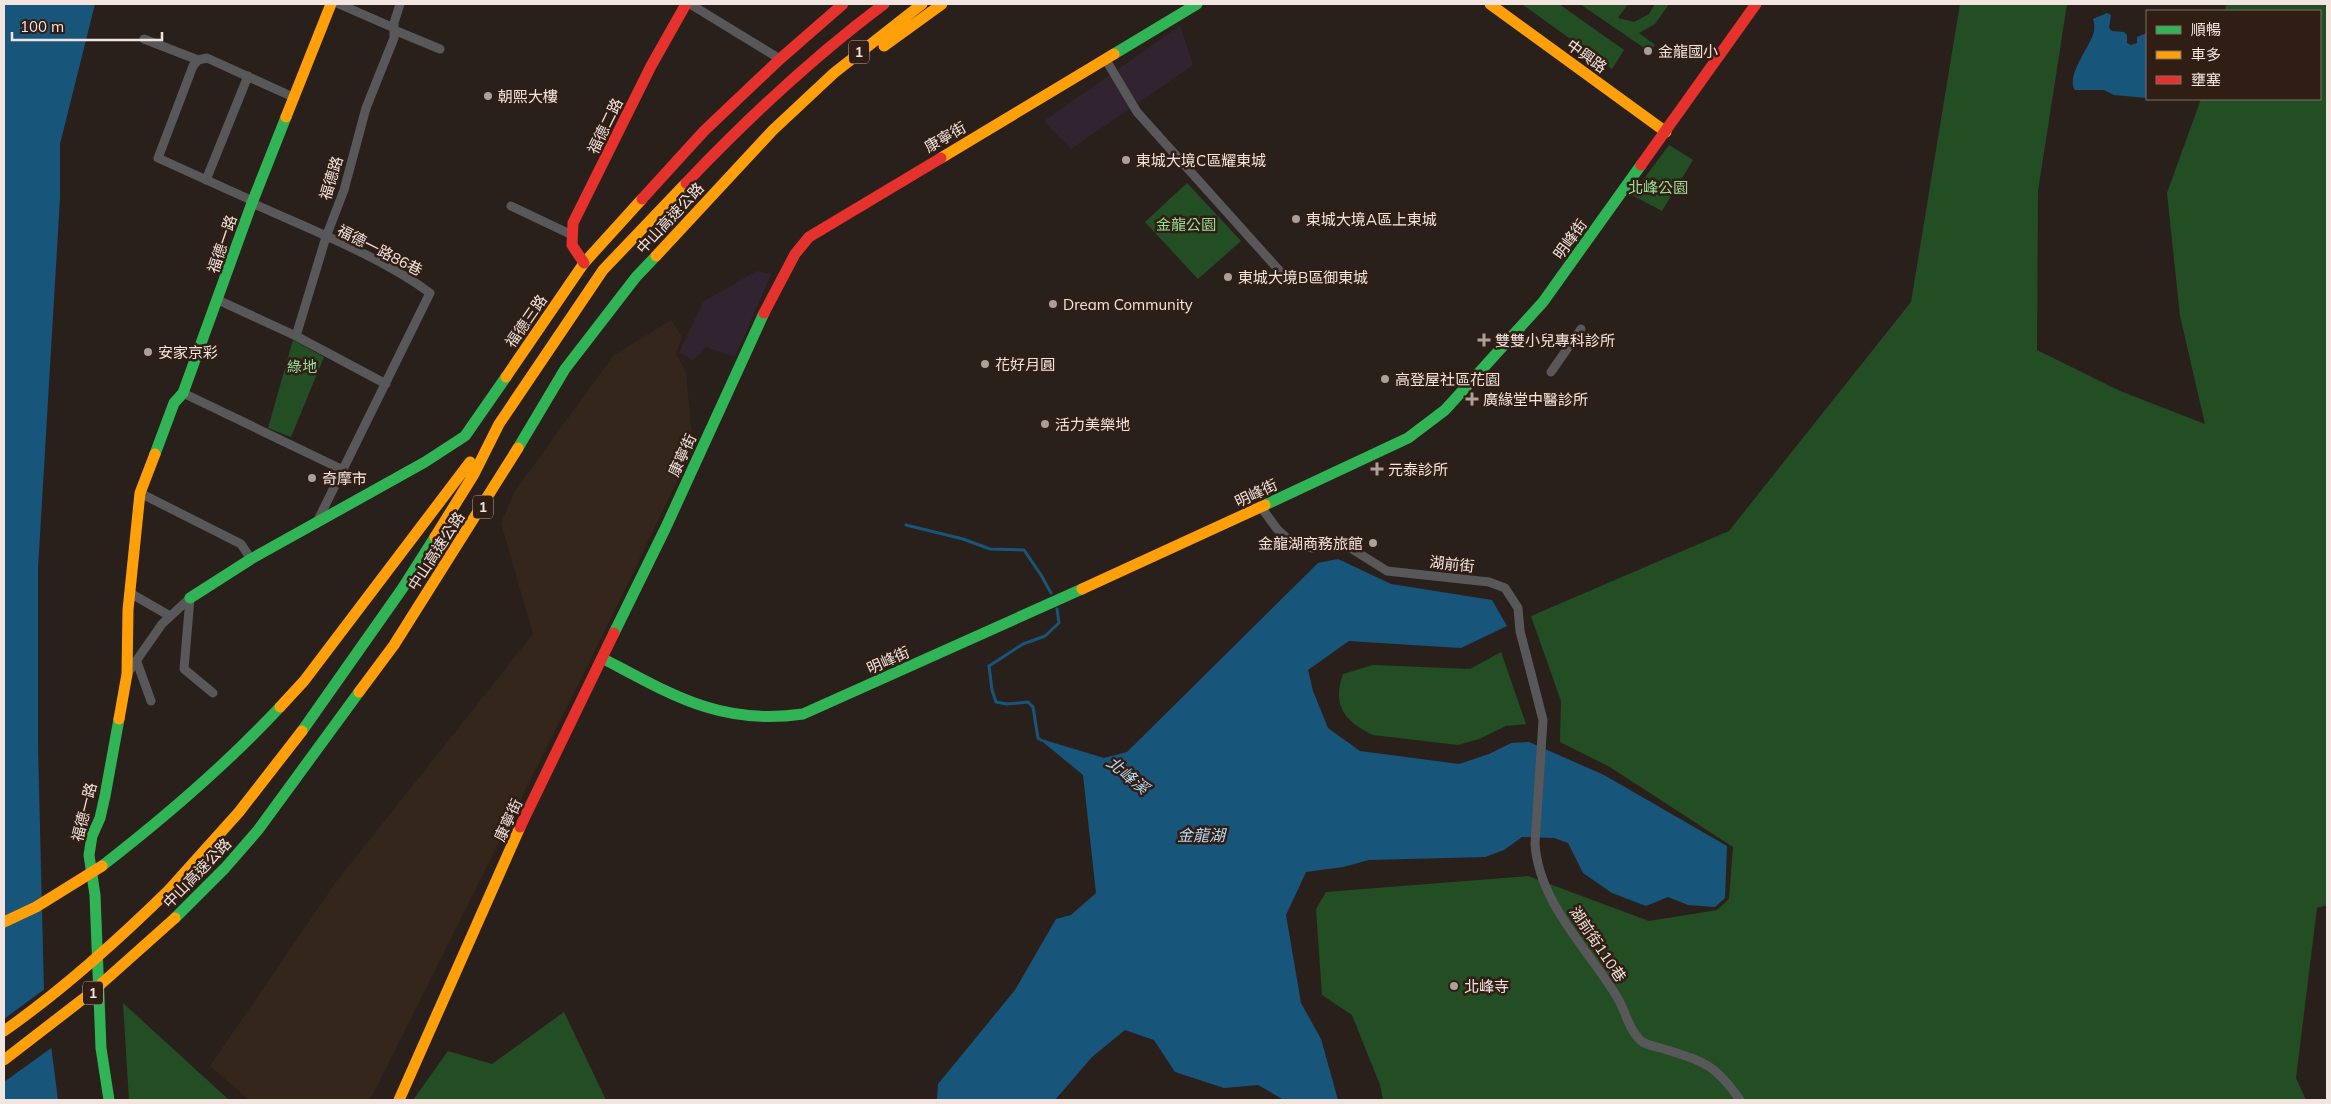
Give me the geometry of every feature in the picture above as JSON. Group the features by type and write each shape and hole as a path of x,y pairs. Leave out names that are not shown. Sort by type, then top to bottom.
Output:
{"main road":[{"name":"福德一路","path":"109,1100 101,1048 95,895 89,855 92,836 100,818 105,796 127,674 130,593 140,493 174,404 182,394 218,300 252,202 331,4"},
{"name":"福德二路","path":"570,234 573,223 651,66 686,4"},
{"name":"福德三路","path":"190,598 251,559 425,462 465,436 584,263 704,131 780,59 843,4"},
{"name":"中山高速公路","path":"4,1031 40,1007 120,937 168,890 239,812 297,739 402,589 474,474 499,424 603,270 726,141 836,40 884,4"},
{"name":"中山高速公路","path":"4,1060 41,1034 107,982 176,918 225,868 258,830 394,645 494,490 565,369 636,277 767,136 870,43 922,4"},
{"name":"1","path":"801,105 942,4"},
{"name":"康寧街","path":"399,1100 522,823 666,527 760,321 802,245 809,238 927,165 1197,4"},
{"name":"中興路","path":"1490,4 1666,132"},
{"name":"明峰街","path":"602,658 678,698 721,714 749,718 785,719 803,714 1261,507 1408,438 1445,410 1543,302 1756,4"},
{"path":"570,234 576,255 584,263"},
{"path":"4,922 36,907 102,866 171,812 252,737 304,681 499,424"}],"street":[{"path":"339,4 440,49"},
{"name":"福德路","path":"296,336 326,237 344,190 366,108 394,38 394,29 400,4"},
{"path":"690,4 780,59"},
{"path":"144,39 198,60 207,58 293,97"},
{"name":"福德一路86巷","path":"198,60 158,158 413,280 430,293 316,524"},
{"path":"1106,60 1137,112 1286,278"},
{"path":"206,180 248,76"},
{"path":"511,206 570,234"},
{"path":"218,300 296,336 386,384"},
{"path":"1551,372 1581,329"},
{"path":"182,394 342,470"},
{"path":"140,493 241,544 251,559"},
{"name":"湖前街","path":"1261,507 1277,529 1292,543 1313,548 1333,542 1352,549 1387,571 1489,582 1505,588 1518,608 1520,630 1543,720 1542,741"},
{"path":"130,593 170,616"},
{"path":"127,674 170,616 190,598"},
{"path":"190,598 184,669 213,693"},
{"path":"137,662 151,700"},
{"name":"湖前街110巷","path":"1542,741 1536,859 1542,876 1564,919 1618,998 1629,1027 1641,1042 1702,1061 1723,1076 1740,1100"}],"shaded area":[{"path":"1180,26 1193,65 1071,149 1044,121"},
{"path":"757,271 771,274 735,357 706,347 693,360 679,353 703,302"},
{"path":"671,320 682,337 676,354 686,372 693,448 594,653 370,1100 249,1100 210,1066 336,882 533,634 501,523 515,491 613,356"}],"green space":[{"path":"1522,4 1559,4 1624,50 1612,69"},
{"path":"1580,4 1628,4 1618,18 1634,22 1649,14 1655,4 1669,4 1655,24 1639,33 1655,45 1650,52"},
{"path":"1960,4 2067,4 2038,191 2037,350 2120,391 2205,424 2180,316 2167,193 2201,100 2321,100 2321,10 2225,10 2226,4 2327,4 2327,905 2317,908 2296,1078 2306,1100 1383,1100 1380,1085 1352,1015 1322,995 1316,909 1326,892 1528,876 1649,921 1717,910 1729,899 1733,847 1610,767 1560,742 1561,701 1531,616 1729,531 1911,302"},
{"name":"北峰公園","path":"1669,145 1693,160 1662,211 1632,195"},
{"name":"金龍公園","path":"1187,183 1241,241 1198,279 1145,222"},
{"name":"綠地","path":"293,340 324,357 291,437 268,428"},
{"path":"1501,652 1526,724 1506,726 1479,739 1458,745 1373,735 1348,718 1340,703 1340,685 1343,674 1373,665 1470,669"},
{"path":"123,1003 229,1100 129,1100"},
{"path":"564,1012 606,1100 413,1100 448,1051 492,1064"}],"water":[{"path":"4,4 95,4 60,144 60,198 38,569 38,747 44,991 58,1100 4,1100"},
{"path":"2107,13 2111,15 2109,28 2112,31 2124,32 2127,35 2127,43 2131,45 2137,43 2137,37 2146,33 2146,98 2114,95 2104,90 2075,90 2073,77 2092,37 2094,31 2093,19"},
{"name":"金龍湖","path":"1338,559 1391,584 1492,600 1507,626 1461,648 1349,641 1308,670 1313,691 1328,728 1360,751 1459,764 1489,754 1511,743 1529,742 1604,775 1727,846 1725,898 1715,907 1688,905 1668,897 1646,906 1612,893 1583,873 1568,843 1554,838 1522,837 1504,850 1485,857 1369,860 1343,867 1306,872 1286,915 1301,1003 1321,1039 1338,1100 1284,1100 1258,1085 1224,1088 1175,1072 1154,1040 1125,1030 1092,1057 1055,1100 937,1100 938,1084 1015,990 1056,919 1071,915 1096,893 1083,775 1038,738 1104,758 1127,752 1318,563"}],"pier":[{"path":"46,988 54,1046 4,1082 4,1019"}],"waterway":[{"name":"北峰溪","path":"906,525 963,539 990,549 1024,550 1051,593"},
{"name":"北峰溪","path":"1041,740 1038,738 1033,707 1028,702 1007,704 996,702 992,690 989,666 1023,644 1045,636 1059,623 1057,609"}],"traffic: fast":[{"path":"1114,54 1197,4"},
{"path":"155,454 174,403 183,393 252,203 286,117"},
{"path":"1265,505 1408,438 1445,410 1543,302 1641,165"},
{"path":"518,448 565,369 636,277 656,256"},
{"path":"614,633 666,527 764,313"},
{"path":"190,598 251,559 425,462 465,436 506,377"},
{"path":"302,731 402,589 435,537"},
{"path":"602,658 675,695 722,711 747,716 774,717 803,714 1082,589"},
{"path":"175,918 225,868 258,830 359,692"},
{"path":"102,866 194,790 238,750 280,707"},
{"path":"109,1100 101,1048 95,895 89,855 92,836 100,818 105,796 119,719"}],"traffic: slow":[{"path":"286,117 331,4"},
{"path":"656,256 773,130 834,73 922,4"},
{"path":"884,46 942,4"},
{"path":"1490,4 1666,132"},
{"path":"941,158 1114,54"},
{"path":"435,537 474,474 499,424 603,270 686,183"},
{"path":"506,377 584,263 642,199"},
{"path":"359,692 394,645 518,448"},
{"path":"119,719 127,674 128,610 140,493 155,454"},
{"path":"280,707 304,681 470,462"},
{"path":"1082,589 1265,505"},
{"path":"169,890 239,812 302,731"},
{"path":"399,1100 520,827"},
{"path":"4,922 36,907 102,866"},
{"path":"4,1031 90,964 169,890"},
{"path":"4,1060 92,992 175,918"}],"traffic: jam":[{"path":"584,263 572,245 573,223 651,66 686,4"},
{"path":"642,199 704,131 780,59 843,4"},
{"path":"686,183 781,89 884,4"},
{"path":"1641,165 1756,4"},
{"path":"764,313 795,254 809,237 941,158"},
{"path":"520,827 614,633"}],"place":[{"name":"金龍國小","path":"1648,51"},
{"name":"朝熙大樓","path":"488,96"},
{"name":"東城大境C區耀東城","path":"1126,160"},
{"name":"東城大境A區上東城","path":"1296,219"},
{"name":"東城大境B區御東城","path":"1228,277"},
{"name":"Dream Community","path":"1053,304"},
{"name":"雙雙小兒專科診所","path":"1484,340"},
{"name":"安家京彩","path":"148,352"},
{"name":"花好月圓","path":"985,364"},
{"name":"高登屋社區花園","path":"1385,379"},
{"name":"廣緣堂中醫診所","path":"1472,399"},
{"name":"活力美樂地","path":"1045,424"},
{"name":"元泰診所","path":"1377,469"},
{"name":"奇摩市","path":"312,478"},
{"name":"金龍湖商務旅館","path":"1373,543"},
{"name":"北峰寺","path":"1454,986"}]}
